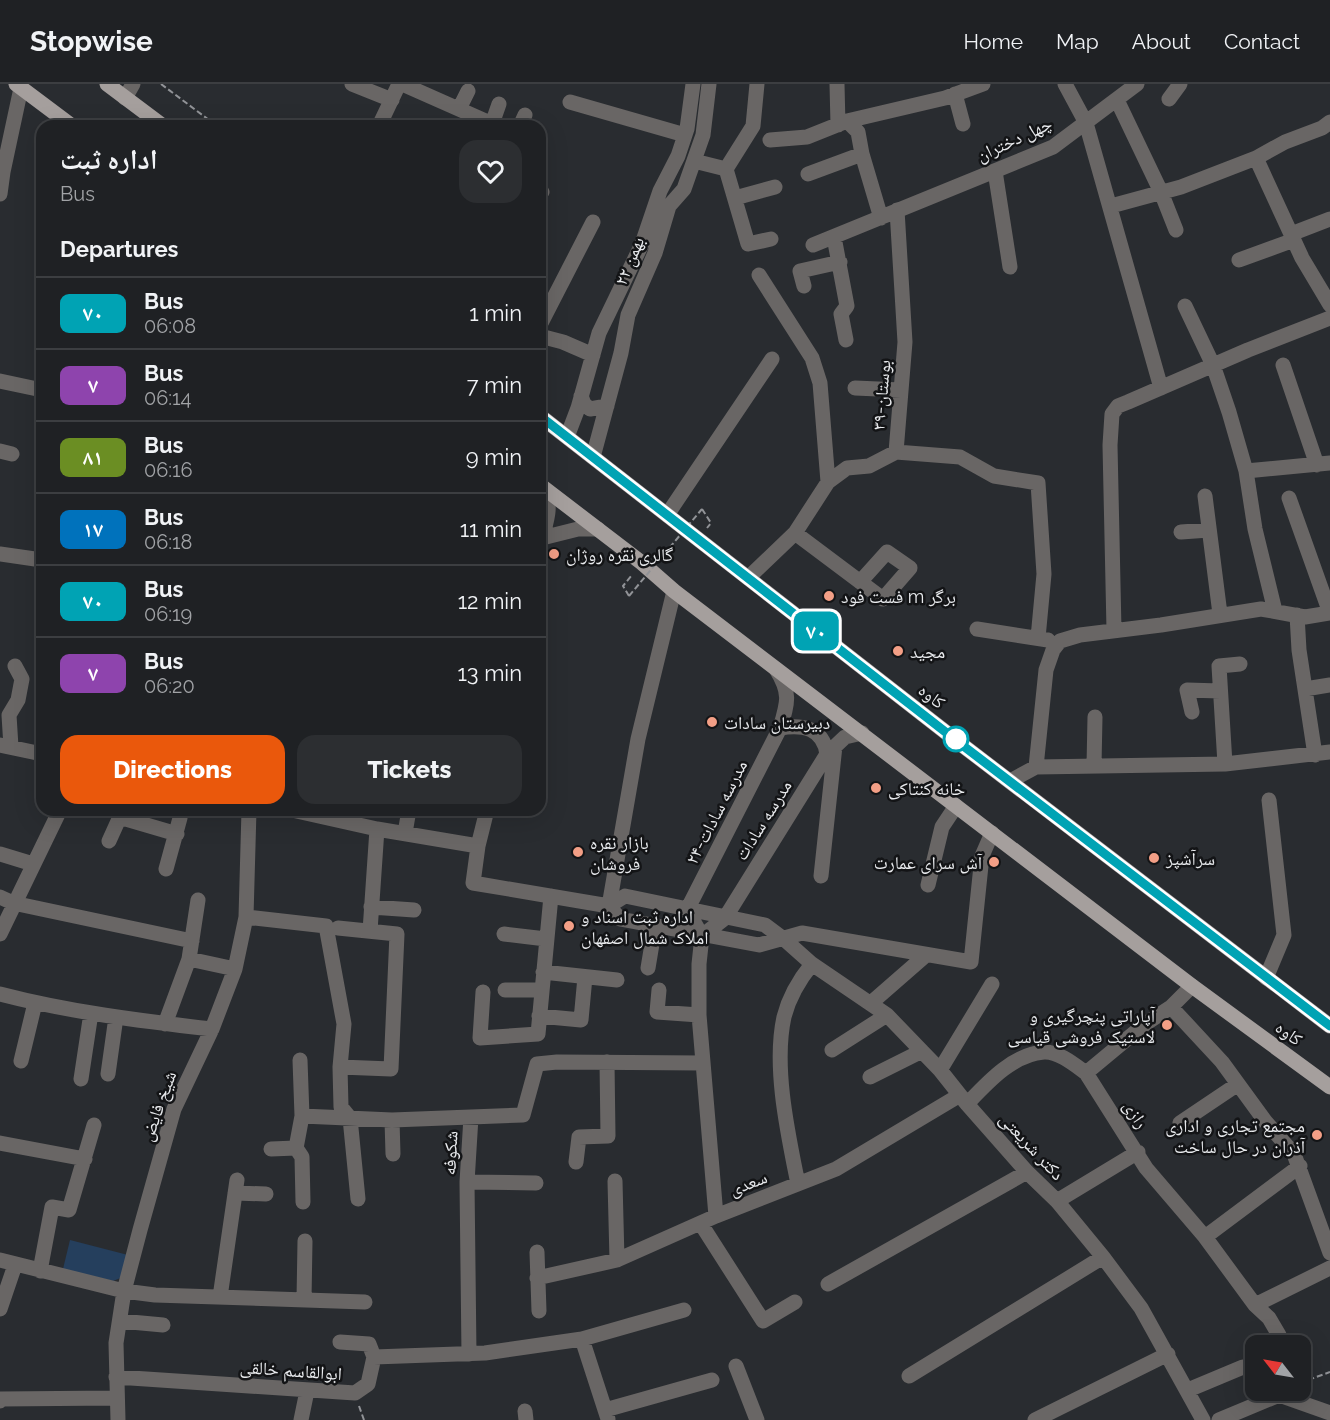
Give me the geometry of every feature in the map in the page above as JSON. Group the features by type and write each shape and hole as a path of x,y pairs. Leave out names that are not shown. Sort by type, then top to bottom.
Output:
{"main road":[{"path":"107,84 155,120"},
{"path":"19,86 64,120"},
{"name":"کاوه","path":"546,421 1330,1026"},
{"name":"کاوه","path":"546,490 674,591 1192,986 1330,1087"}],"street":[{"path":"125,98 133,84"},
{"path":"352,84 392,100"},
{"path":"383,120 401,84 480,120"},
{"name":"۲۲ بهمن","path":"567,437 599,333 642,244 653,207 678,156 685,135 693,84"},
{"name":"۲۲ بهمن","path":"593,457 621,353 628,315 655,253 669,206 684,189 703,135 709,84"},
{"path":"757,84 753,126 726,169 748,244 771,239"},
{"path":"837,84 842,123"},
{"path":"1065,84 1086,123 1161,388"},
{"name":"چهل دختران","path":"813,245 1053,147 1137,84"},
{"path":"1169,99 1180,84"},
{"path":"770,140 807,137 842,123 955,94 978,85"},
{"path":"0,195 19,86"},
{"path":"459,109 468,91"},
{"path":"955,94 963,124"},
{"path":"1116,100 1161,192 1176,230"},
{"path":"570,102 685,135"},
{"path":"490,120 500,104"},
{"path":"1111,206 1181,187 1256,158 1285,142 1322,128 1330,122"},
{"path":"842,123 858,132 862,154 881,218"},
{"path":"807,174 862,154"},
{"path":"1256,158 1293,237 1328,296"},
{"path":"694,161 726,169"},
{"path":"995,171 1010,267"},
{"path":"735,198 775,187"},
{"name":"۳۹-بوستان","path":"748,578 795,533 828,482 847,468 868,466 896,452 905,342 897,210"},
{"path":"1239,260 1330,219"},
{"path":"546,313 593,222"},
{"path":"834,237 847,306 841,314 846,340"},
{"path":"804,286 800,271 840,262"},
{"path":"759,275 812,358 820,383 828,482"},
{"path":"1185,306 1213,365 1246,471 1255,529 1275,611"},
{"path":"1114,630 1110,456 1112,414 1118,406 1330,318"},
{"path":"546,338 563,342 593,356"},
{"path":"667,515 772,359"},
{"path":"1246,471 1323,464 1283,365"},
{"path":"0,381 36,389"},
{"path":"855,388 901,390"},
{"path":"581,396 584,404 590,409 596,410 607,406"},
{"path":"896,452 960,457 994,476 1038,483 1044,574 1038,638"},
{"path":"546,494 550,511 546,524"},
{"path":"1205,496 1220,614"},
{"path":"978,629 1060,641 1080,634 1261,609 1305,617 1330,613 1289,498"},
{"path":"546,539 578,529 598,529"},
{"path":"1181,532 1209,530"},
{"path":"795,533 860,582 883,599 910,568 886,552 860,582"},
{"path":"0,554 36,559"},
{"path":"609,906 639,739 674,591"},
{"path":"1010,781 1036,767 1225,764 1323,753 1305,689 1299,651 1297,615"},
{"path":"1036,767 1046,670 1053,650 1060,641"},
{"path":"1225,764 1219,666 1240,664"},
{"path":"15,666 22,679 18,700 9,715 6,746 36,753"},
{"name":"۲۴-مدرسه سادات","path":"687,910 780,728 788,695 785,683 777,669"},
{"path":"1305,689 1330,685"},
{"path":"1192,712 1187,690 1220,691"},
{"path":"1094,766 1095,717"},
{"path":"780,728 796,725 805,727 818,734 831,750 822,876"},
{"path":"831,750 845,737 862,733"},
{"name":"مدرسه سادات","path":"702,936 725,918 831,750"},
{"path":"1266,978 1284,935 1269,800"},
{"path":"928,885 942,827 956,806"},
{"path":"0,934 7,900 33,864 57,816"},
{"path":"109,841 120,816"},
{"path":"127,816 177,834"},
{"name":"شیخ فایض","path":"118,1420 116,1343 124,1292 174,1109 212,1029 235,969 246,917 249,816"},
{"path":"338,816 377,829 478,846 486,816"},
{"path":"405,833 408,816"},
{"path":"166,869 180,818"},
{"path":"370,931 377,829"},
{"path":"785,940 802,933 971,962 982,856 992,833"},
{"name":"دکتر شریعتی","path":"478,846 473,883 609,906 625,896 765,925 812,964 886,1014 940,1070 1027,1172 1057,1201 1103,1257 1141,1308 1203,1420"},
{"path":"0,854 33,864"},
{"path":"483,992 480,1038 538,1034 551,896"},
{"path":"7,900 192,941"},
{"path":"165,1024 189,959 198,900"},
{"name":"دکتر شریعتی","path":"609,906 620,920 702,936 759,945 785,940"},
{"path":"371,907 414,910"},
{"path":"687,910 702,936 699,964 699,1015 716,1216"},
{"path":"246,917 397,934 391,1069 340,1067"},
{"path":"648,968 655,926"},
{"path":"332,927 344,1024 340,1067 341,1107 350,1118 358,1199"},
{"path":"504,934 546,939"},
{"path":"871,1003 926,955"},
{"path":"189,959 235,969"},
{"path":"798,1184 786,1119 781,1059 784,1018 791,996 812,964"},
{"path":"543,972 617,980"},
{"path":"539,1016 581,1020 585,977"},
{"path":"940,1070 992,984"},
{"path":"1086,1073 1145,1024 1170,1007 1192,986"},
{"path":"505,990 542,990"},
{"path":"659,990 657,1012 699,1015"},
{"path":"0,994 35,1003 116,1017 212,1029"},
{"path":"21,1060 35,1003"},
{"path":"1170,1007 1222,1062 1265,1121 1294,1154 1330,1253"},
{"path":"81,1079 91,1012"},
{"path":"832,1050 886,1014"},
{"path":"108,1074 116,1017"},
{"path":"870,1077 922,1052"},
{"name":"رازی","path":"963,1099 1023,1057 1046,1052 1071,1061 1086,1073 1146,1168 1205,1237 1255,1305 1269,1318 1279,1335"},
{"path":"300,1060 302,1116 296,1148 302,1157 303,1202"},
{"name":"شکوفه","path":"469,1354 467,1182 471,1117 523,1115 537,1064 558,1062 703,1063"},
{"path":"576,1162 579,1137 608,1136 607,1062"},
{"path":"1180,1123 1238,1084"},
{"name":"سعدی","path":"537,1278 617,1260 716,1216 836,1169 963,1099"},
{"path":"302,1116 392,1120 471,1117"},
{"path":"392,1120 393,1154"},
{"path":"40,1271 52,1208 69,1210 94,1125"},
{"path":"0,1143 85,1159"},
{"path":"271,1149 296,1148"},
{"path":"1057,1201 1138,1152"},
{"path":"1205,1237 1300,1166"},
{"path":"828,1284 1027,1172"},
{"path":"615,1181 617,1260"},
{"path":"467,1182 536,1183"},
{"path":"220,1297 236,1186 266,1194"},
{"path":"701,1224 763,1321 795,1302"},
{"path":"304,1300 305,1241"},
{"path":"537,1252 539,1311"},
{"path":"909,1376 1103,1257"},
{"path":"0,1308 8,1263 124,1292 365,1302"},
{"path":"1255,1305 1330,1268"},
{"path":"340,1342 369,1344 374,1357 469,1354 582,1339 684,1310"},
{"path":"120,1321 163,1325"},
{"path":"582,1339 607,1415 712,1380"},
{"path":"1035,1420 1168,1354"},
{"name":"ابوالقاسم خالقی","path":"116,1377 355,1393 368,1384 374,1357"},
{"path":"736,1366 757,1420"},
{"path":"1188,1390 1243,1367"},
{"path":"301,1420 307,1391"},
{"path":"0,1401 0,1399 116,1398"},
{"path":"1219,1420 1263,1401"},
{"path":"1301,1401 1330,1413"}],"path":[{"path":"161,84 209,120"},
{"path":"623,586 629,596 702,508 711,523"},
{"path":"1311,1379 1330,1372"}],"shaded area":[{"path":"70,1240 128,1255 123,1277 113,1281 63,1269"}],"bus line":[{"name":"۷۰","path":"546,421 966,748 1330,1026"}],"place":[{"name":"گالری نقره روژان","path":"554,554"},
{"name":"فست فود m برگر","path":"829,596"},
{"name":"مجید","path":"898,651"},
{"name":"دبیرستان سادات","path":"712,722"},
{"name":"خانه کنتاکی","path":"876,788"},
{"name":"بازار نقره فروشان","path":"578,852"},
{"name":"سرآشپز","path":"1154,858"},
{"name":"آش سرای عمارت","path":"994,862"},
{"name":"اداره ثبت اسناد و املاک شمال اصفهان","path":"569,926"},
{"name":"آپاراتی پنچرگیری و لاستیک فروشی قیاسی","path":"1167,1025"},
{"name":"مجتمع تجاری و اداری آذران در حال ساخت","path":"1317,1135"}]}
